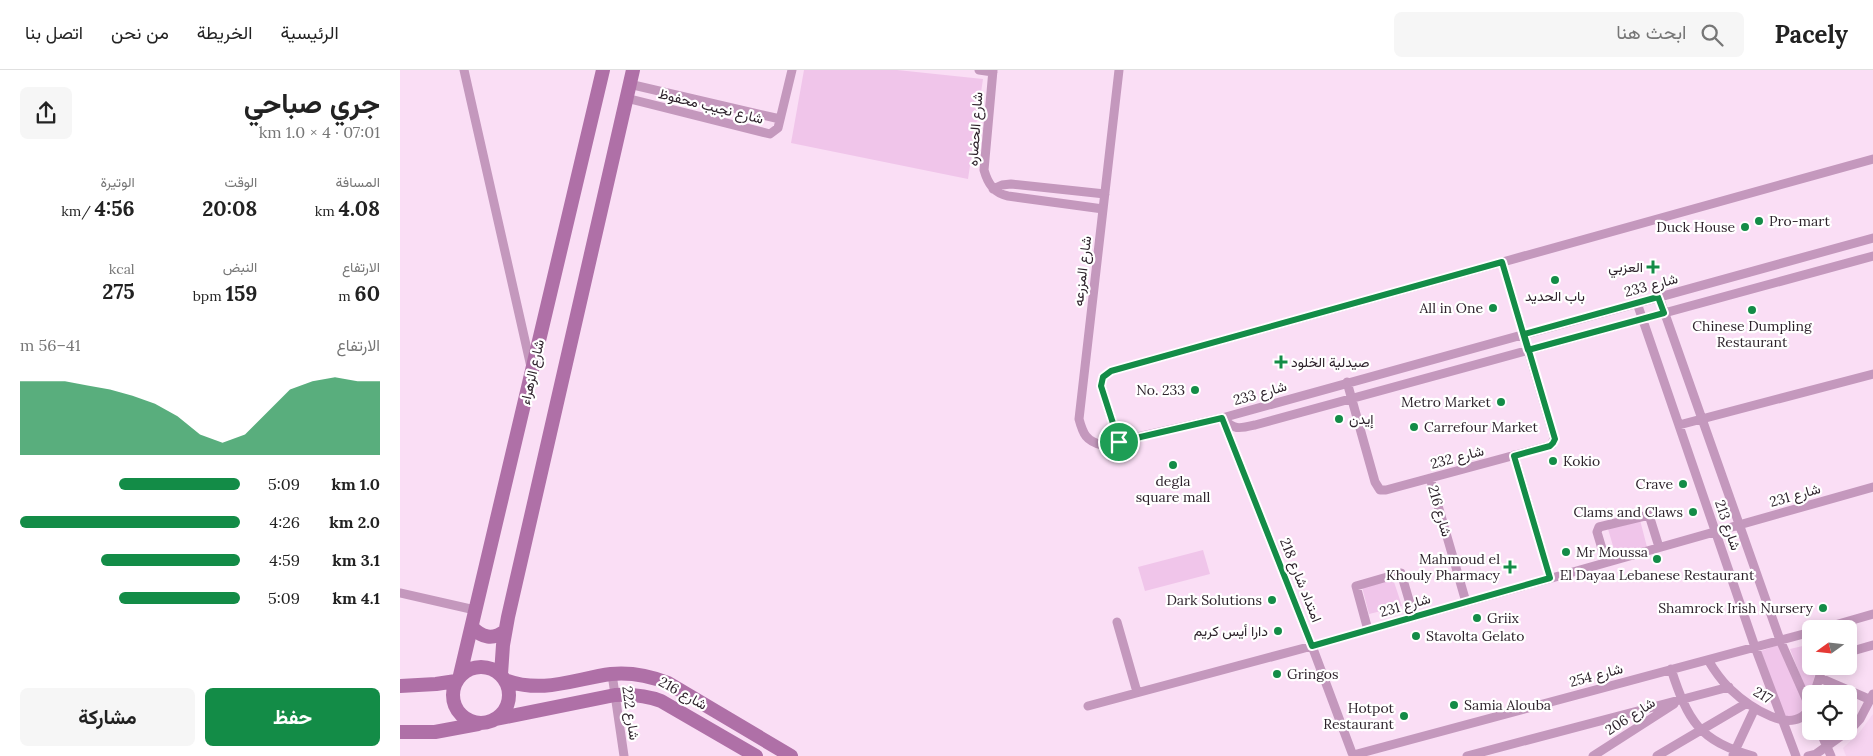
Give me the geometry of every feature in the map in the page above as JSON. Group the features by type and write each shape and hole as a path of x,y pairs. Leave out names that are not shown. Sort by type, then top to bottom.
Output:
{"main road":[{"name":"شارع الزهراء","path":"458,678 472,627 603,70"},
{"path":"503,677 505,631 633,70"},
{"path":"472,627 481,635 488,637 500,635 505,631"},
{"path":"400,732 435,732 482,723 496,719 502,714 509,701 508,686 503,677 488,667 480,666 466,670 458,678 452,696 457,710 467,720 482,723"},
{"name":"شارع 216","path":"503,677 529,686 541,687 612,674 644,676 668,683 791,756"},
{"path":"400,686 436,684 458,678"},
{"name":"شارع 216","path":"496,719 615,695 646,696 661,701 756,756"}],"street":[{"path":"464,70 532,372"},
{"name":"شارع نجيب محفوظ","path":"628,91 764,134 770,134 778,128 792,70"},
{"path":"979,70 993,71"},
{"name":"شارع المزرعه","path":"1118,70 1079,419 1082,434 1092,443 1102,445 1222,418"},
{"name":"شارع الحضاره","path":"993,71 984,170 987,180 993,189"},
{"name":"شارع نجيب محفوظ","path":"628,91 780,119"},
{"path":"1119,442 1101,386 1103,377 1111,371 1873,158"},
{"path":"1103,209 1001,195 993,189 1011,184 1105,194"},
{"name":"شارع 233","path":"1222,418 1873,238"},
{"name":"شارع 233","path":"1222,418 1232,427 1240,429 1873,256"},
{"name":"شارع 232","path":"1347,382 1378,488 1386,490 1550,446 1555,439 1502,262"},
{"name":"شارع 213","path":"1658,297 1780,640 1802,688"},
{"name":"شارع 213","path":"1637,303 1755,647 1796,756"},
{"path":"1679,425 1873,374"},
{"name":"امتداد شارع 218","path":"1222,418 1354,755"},
{"path":"1514,456 1550,578"},
{"name":"شارع 216","path":"1430,478 1466,602"},
{"name":"شارع 231","path":"1088,706 1312,646 1873,488"},
{"path":"1606,562 1597,532 1599,527 1649,515 1659,547"},
{"path":"1368,630 1356,586 1401,573 1414,617"},
{"path":"400,593 475,610"},
{"path":"1858,621 1872,618"},
{"path":"1117,622 1137,692"},
{"path":"1755,647 1802,634"},
{"path":"1858,649 1873,645"},
{"name":"شارع 254","path":"1354,755 1755,647"},
{"name":"217","path":"1708,660 1729,687 1751,706 1782,720 1788,721 1802,717"},
{"path":"1671,670 1681,700 1689,716 1701,731 1734,753 1753,756"},
{"name":"شارع 222","path":"612,674 624,756"},
{"path":"1817,685 1821,675"},
{"path":"1820,678 1872,697 1857,722"},
{"path":"1467,756 1729,687"},
{"name":"شارع 206","path":"1593,756 1681,700"},
{"path":"1657,756 1751,706"},
{"path":"1734,753 1751,706"},
{"path":"1824,740 1829,752"},
{"path":"1808,756 1829,752 1840,740"}],"shaded area":[{"path":"804,70 897,70 983,79 968,179 791,143"},
{"path":"1640,520 1647,547 1616,556 1608,529"},
{"path":"1203,550 1210,574 1145,591 1138,567"},
{"path":"1393,579 1402,606 1369,614 1362,587"},
{"path":"1778,645 1802,699 1802,712 1797,716 1783,716 1761,651"},
{"path":"1802,646 1802,675 1815,675 1812,685 1804,685 1790,649"},
{"path":"1873,714 1873,756 1846,756 1843,748 1852,740 1857,740 1859,733"}],"place":[{"name":"Pro-mart","path":"1759,221"},
{"name":"Duck House","path":"1745,227"},
{"name":"العزبي","path":"1653,267"},
{"name":"باب الحديد","path":"1555,280"},
{"name":"All in One","path":"1493,308"},
{"name":"Chinese Dumpling Restaurant","path":"1752,310"},
{"name":"صيدلية الخلود","path":"1281,362"},
{"name":"No. 233","path":"1195,390"},
{"name":"Metro Market","path":"1501,402"},
{"name":"إيدن","path":"1339,419"},
{"name":"Carrefour Market","path":"1414,427"},
{"name":"Kokio","path":"1553,461"},
{"name":"degla square mall","path":"1173,465"},
{"name":"Crave","path":"1683,484"},
{"name":"Clams and Claws","path":"1693,512"},
{"name":"Mr Moussa","path":"1566,552"},
{"name":"El Dayaa Lebanese Restaurant","path":"1657,559"},
{"name":"Mahmoud el Khouly Pharmacy","path":"1510,567"},
{"name":"Dark Solutions","path":"1272,600"},
{"name":"Shamrock Irish Nursery","path":"1823,608"},
{"name":"Griix","path":"1477,618"},
{"name":"دارا أيس كريم","path":"1278,631"},
{"name":"Stavolta Gelato","path":"1416,636"},
{"name":"Gringos","path":"1277,674"},
{"name":"Samia Alouba","path":"1454,705"},
{"name":"Hotpot Restaurant","path":"1404,716"}],"route":[{"path":"1119,442 1101,386 1103,377 1111,371 1502,262 1528,350 1664,313 1658,297 1524,334 1555,439 1550,446 1514,456 1550,578 1312,646 1222,418 1119,442"}]}
